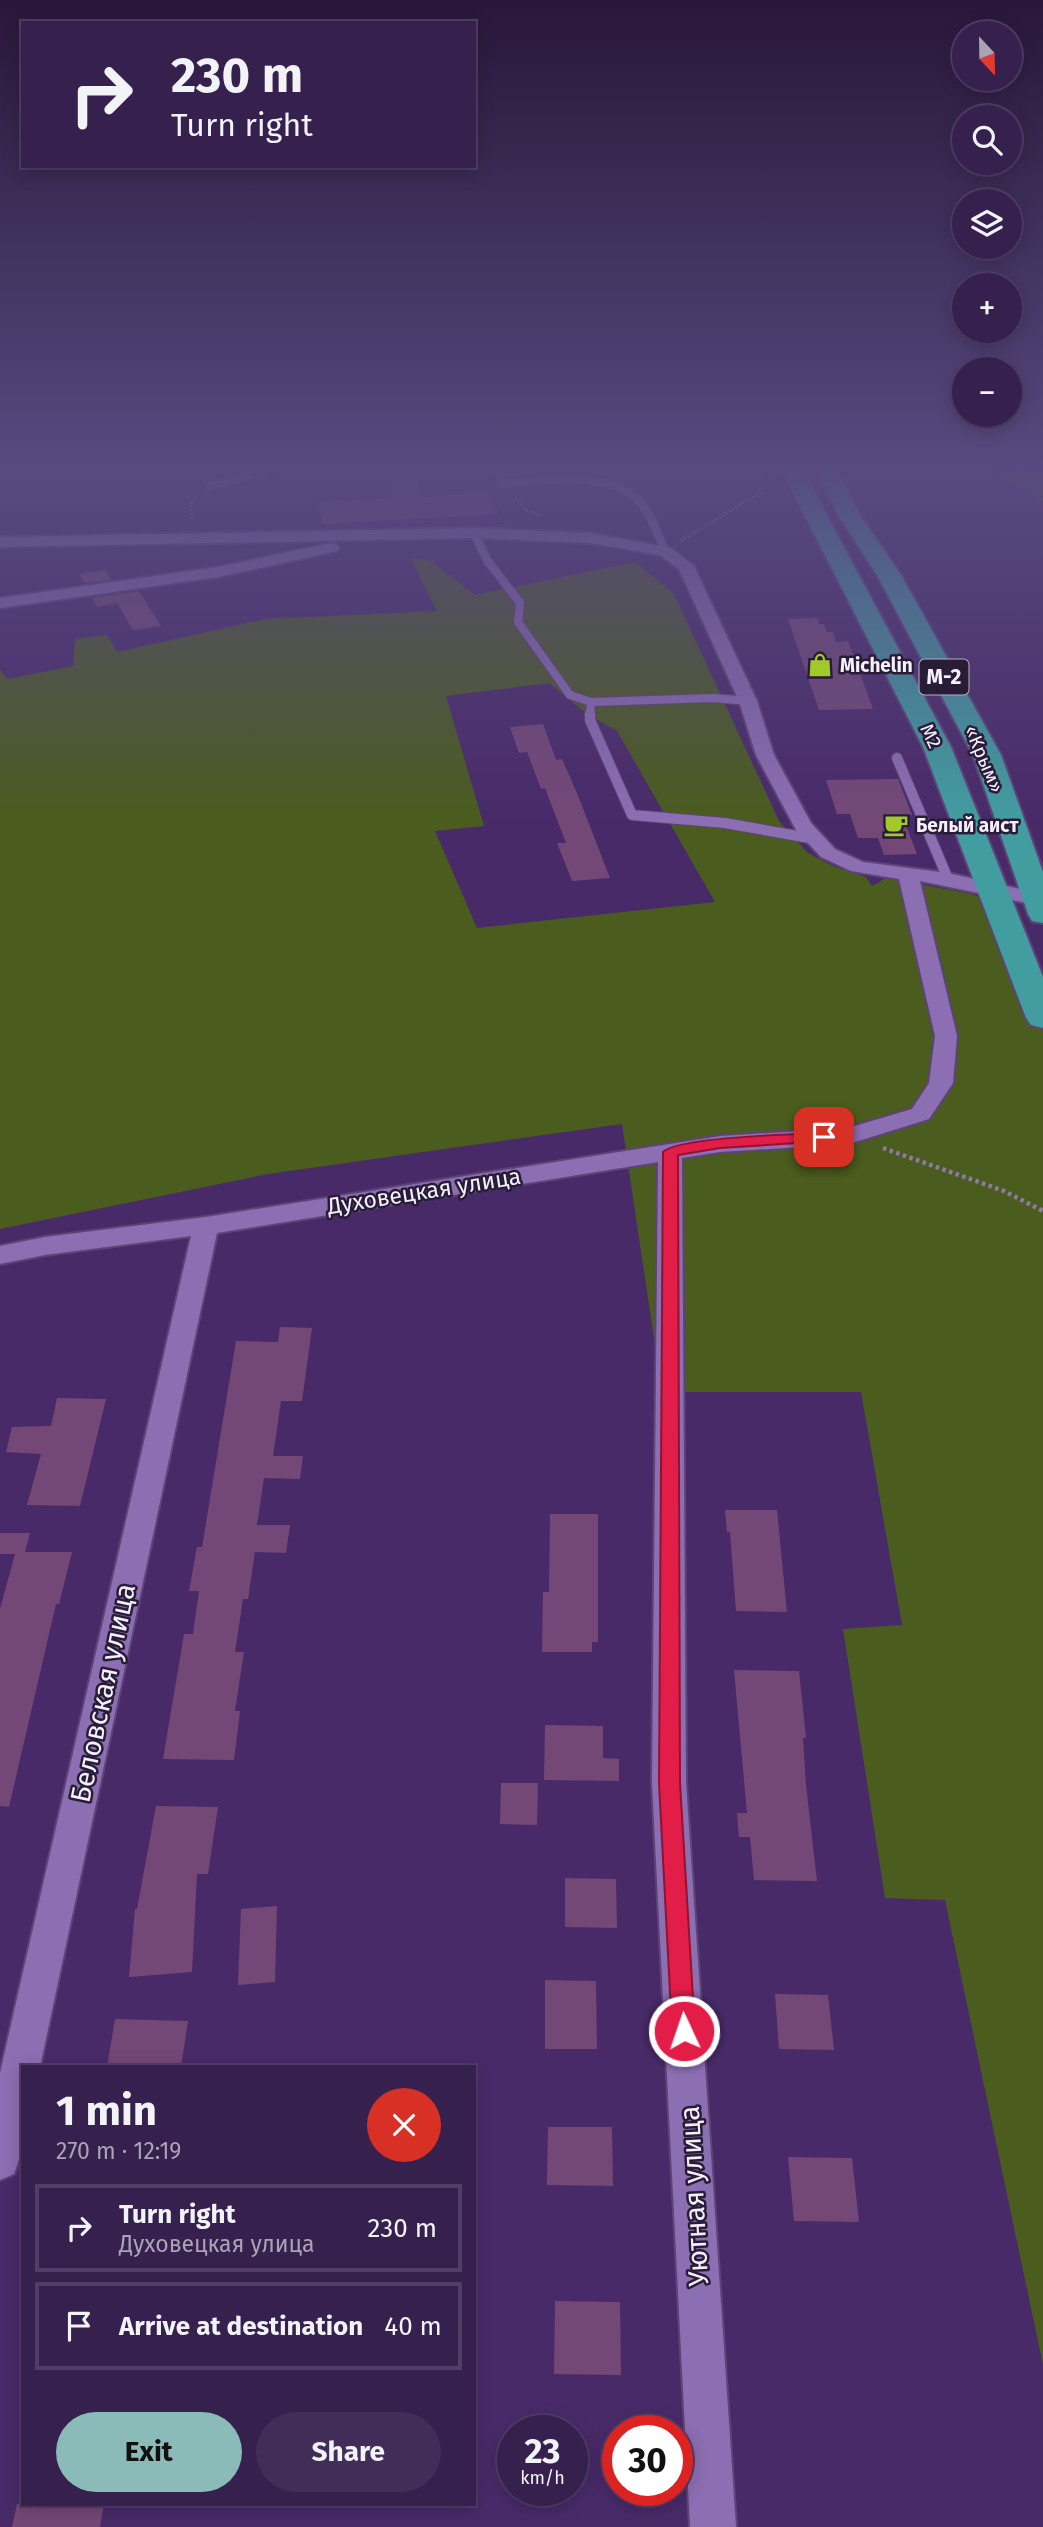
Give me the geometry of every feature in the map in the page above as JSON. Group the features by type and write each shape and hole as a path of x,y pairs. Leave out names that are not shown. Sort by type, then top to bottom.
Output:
{"highway":[{"name":"М2","path":"852,585 937,747 1043,1018"},
{"name":"«Крым»","path":"894,585 987,755 1040,906"}],"street":[{"path":"0,603 127,585"},
{"path":"695,585 748,701 765,755 803,825 828,853 858,867 908,876 948,879 993,890 1040,906"},
{"name":"Духовецкая улица","path":"0,1255 45,1246 206,1226 720,1144 849,1136 921,1114 941,1083 946,1036 908,876"},
{"name":"Уютная улица","path":"670,1152 669,1783 713,2527"},
{"name":"Беловская улица","path":"0,2160 206,1226"}],"lane":[{"path":"506,585 520,603 518,622 569,695 591,702 713,698 748,701"},
{"path":"591,702 590,720 632,815 725,823 815,839"},
{"path":"897,758 948,879"}],"path":[{"path":"849,1136 1004,1191 1043,1211"}],"green space":[{"path":"424,585 462,585 475,595 524,585 663,585 674,594 779,821 808,853 833,866 866,877 872,886 886,878 972,894 1011,910 1043,999 1043,2365 945,1900 885,1898 843,1629 902,1625 861,1392 662,1392 622,1124 268,1174 0,1229 0,669 7,679 73,666 75,639 107,635 117,652 265,619 437,611","holes":["549,683 587,714 617,731 715,902 477,928 435,831 484,826 446,696"]}],"building":[{"path":"139,591 161,626 133,630 117,603 97,607 92,598"},
{"path":"817,618 819,624 824,624 827,632 833,632 836,642 848,641 873,709 819,710 788,619"},
{"path":"543,724 556,760 562,759 577,793 610,878 572,881 557,843 566,843 545,788 541,789 527,752 519,753 510,727"},
{"path":"898,779 912,815 902,815 917,854 884,855 878,838 858,838 850,814 837,814 826,780"},
{"path":"280,1327 312,1328 302,1401 281,1401 273,1456 303,1456 300,1479 264,1478 257,1525 290,1525 286,1553 255,1552 248,1599 243,1599 235,1652 244,1652 235,1711 240,1711 234,1760 163,1759 184,1634 193,1634 199,1591 189,1591 197,1547 202,1547 236,1341 278,1342"},
{"path":"57,1398 106,1399 80,1506 27,1505 41,1454 6,1452 12,1427 51,1426"},
{"path":"725,1510 777,1510 787,1612 736,1611 730,1532 727,1532"},
{"path":"550,1514 598,1514 598,1642 592,1642 592,1652 542,1652 543,1592 549,1592"},
{"path":"0,1533 30,1533 25,1552 72,1552 59,1604 56,1604 9,1807 0,1806 0,1609 15,1554 0,1554"},
{"path":"734,1670 799,1671 806,1738 803,1738 806,1785 817,1881 754,1880 750,1837 739,1837 737,1813 747,1813"},
{"path":"545,1725 603,1726 603,1758 619,1759 619,1781 544,1780"},
{"path":"501,1783 538,1783 537,1825 500,1824"},
{"path":"156,1806 218,1807 208,1874 197,1874 192,1972 129,1977 135,1909"},
{"path":"565,1878 616,1879 617,1928 565,1927"},
{"path":"277,1906 275,1982 238,1985 241,1909"},
{"path":"545,1980 596,1981 597,2049 545,2049"},
{"path":"775,1994 828,1995 834,2050 779,2049"},
{"path":"115,2019 188,2021 181,2065 107,2065"},
{"path":"548,2127 612,2127 613,2186 547,2185"},
{"path":"788,2157 852,2158 859,2222 794,2221"},
{"path":"555,2301 620,2302 621,2375 554,2374"},
{"path":"17,2504 104,2506 100,2527 12,2527"}],"place":[{"name":"Michelin","path":"820,665"},
{"name":"Белый аист","path":"896,825"}],"route":[{"path":"684,2031 669,1783 670,1152 720,1144 824,1137"}]}
